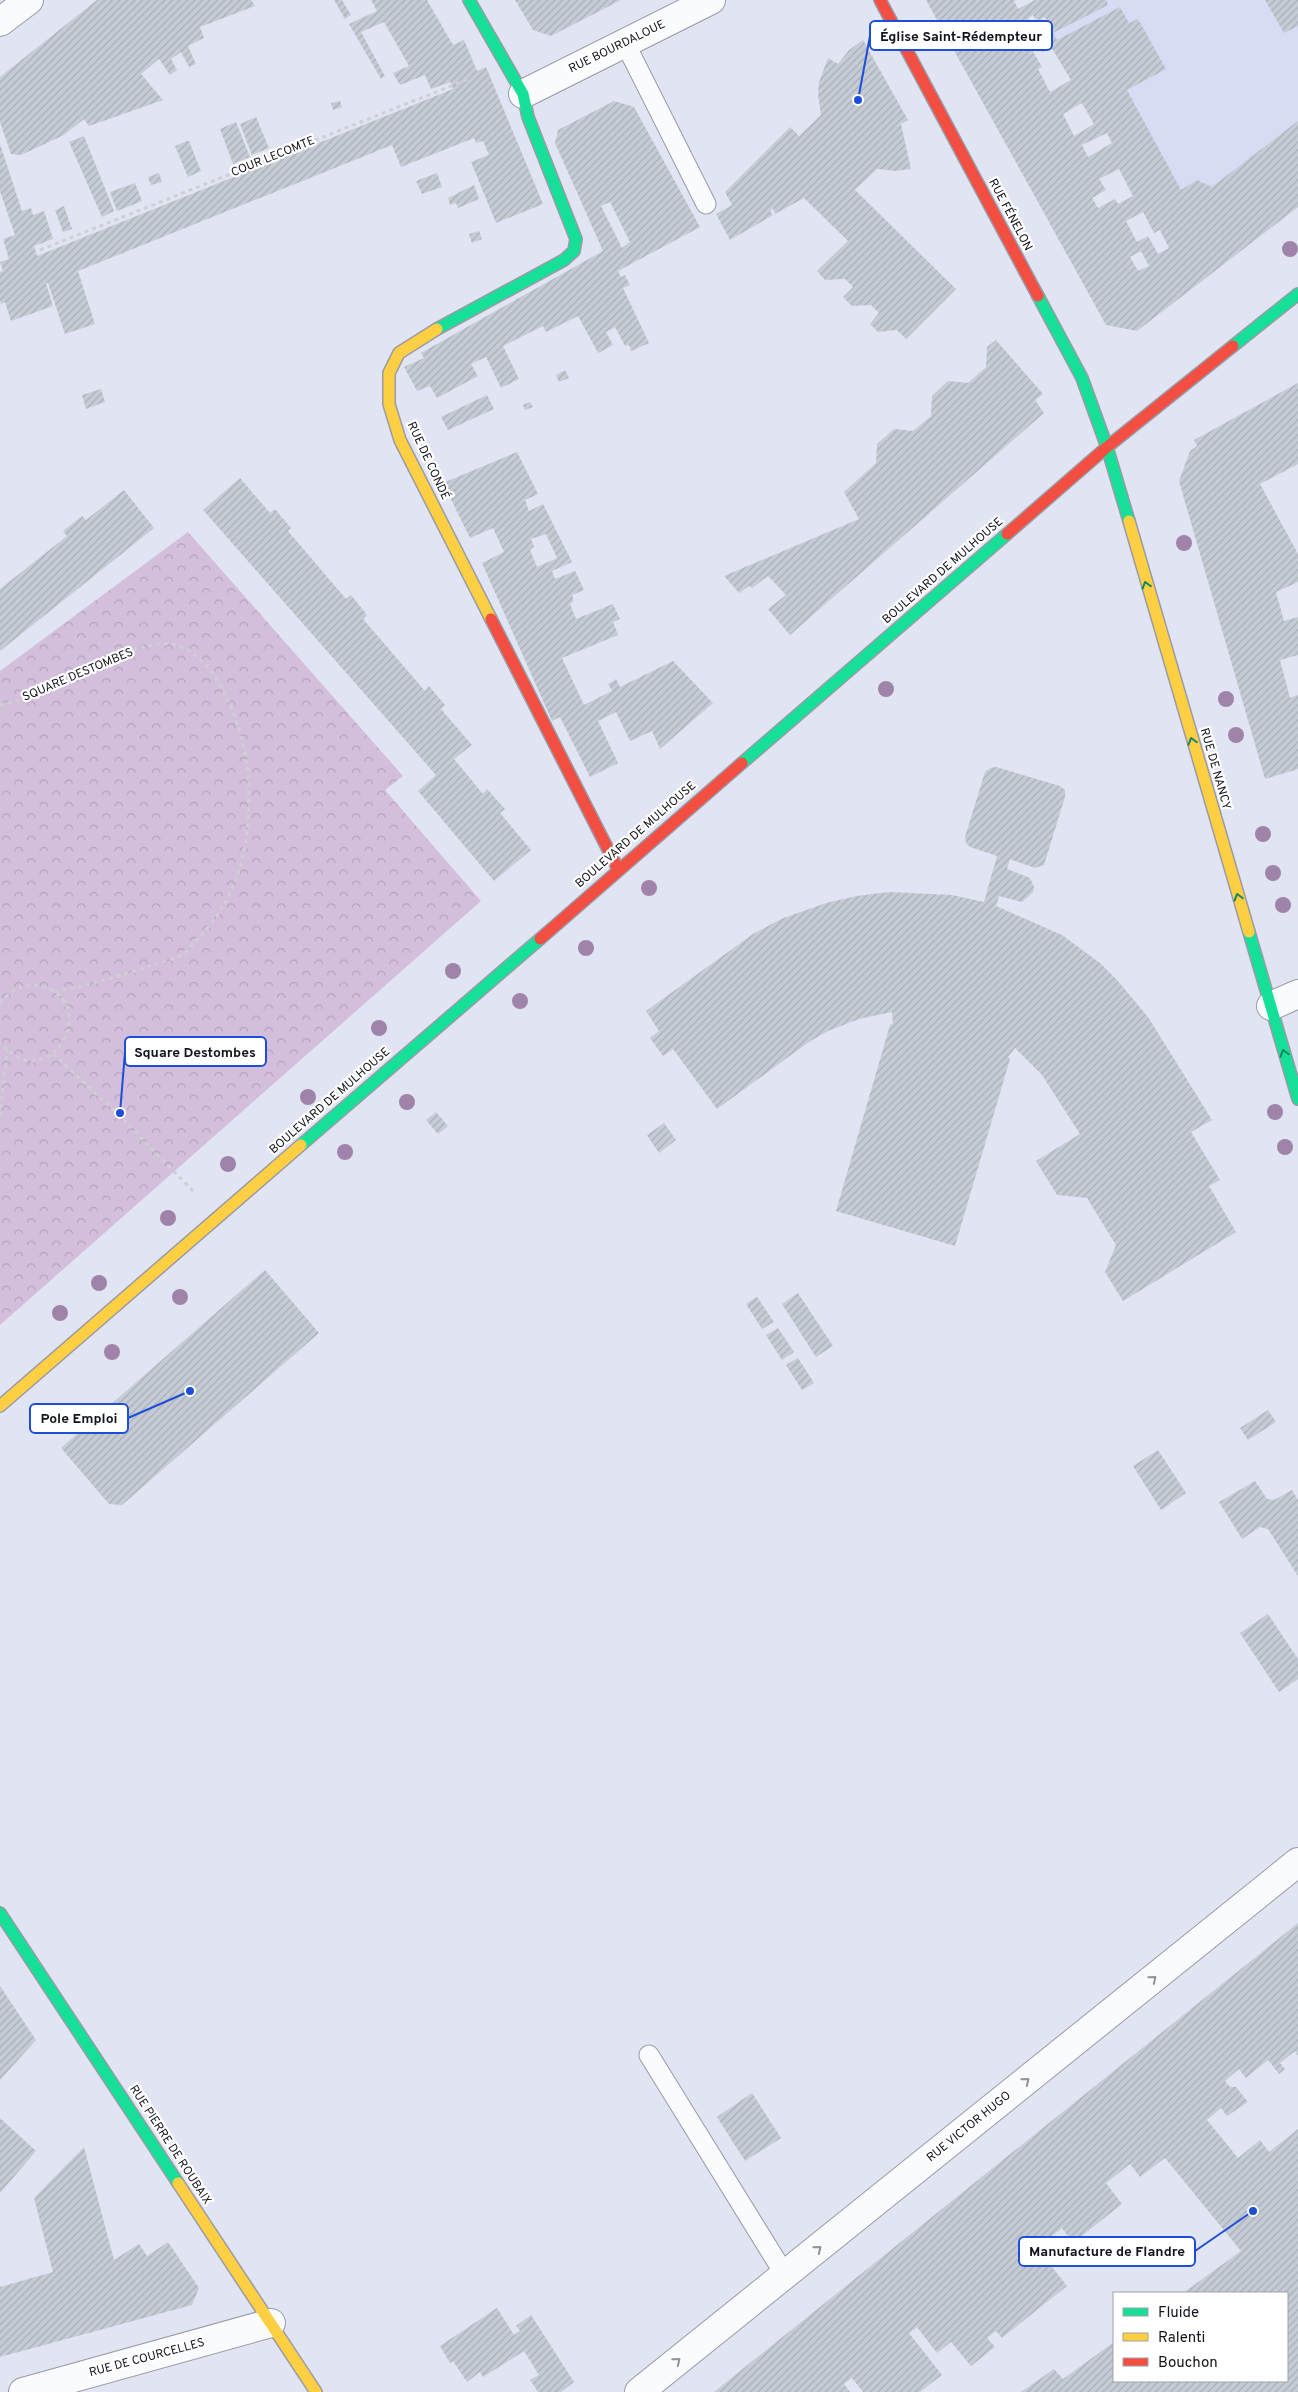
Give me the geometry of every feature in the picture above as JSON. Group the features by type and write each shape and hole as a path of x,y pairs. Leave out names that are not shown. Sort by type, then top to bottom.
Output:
{"street":[{"path":"0,22 28,0"},
{"name":"RUE DE CONDÉ","path":"470,0 523,94 528,117 576,239 574,251 564,260 423,337 399,353 389,373 388,404 400,440 618,869"},
{"name":"RUE BOURDALOUE","path":"523,94 711,0"},
{"name":"RUE FÉNELON","path":"880,0 1082,378 1107,447"},
{"name":"BOULEVARD DE MULHOUSE","path":"0,1406 1107,447 1298,294"},
{"name":"RUE DE NANCY","path":"1107,447 1298,1099"},
{"path":"1271,1006 1298,994"},
{"name":"RUE VICTOR HUGO","path":"640,2392 1298,1862"},
{"name":"RUE PIERRE DE ROUBAIX","path":"0,1913 316,2392"},
{"name":"RUE DE COURCELLES","path":"23,2392 271,2324"}],"lane":[{"path":"625,43 706,204"},
{"path":"649,2055 785,2275"}],"path":[{"name":"COUR LECOMTE","path":"40,250 506,64"},
{"name":"SQUARE DESTOMBES","path":"0,705 28,698 105,662 147,646 168,643 183,647 197,655 212,671 226,698 247,764 248,806 244,850 228,898 207,930 182,955 101,981 54,992"},
{"path":"0,1003 7,994 18,987 30,985 54,992 62,1000 68,1011 70,1023 68,1035 62,1046 53,1054 42,1059 29,1060 17,1057 0,1042"},
{"path":"0,1116 7,1050"},
{"path":"53,1054 122,1118 218,1217"}],"shaded area":[{"path":"1035,0 1298,0 1298,207 1192,289"}],"green space":[{"path":"188,532 403,776 385,790 481,901 0,1325 0,671"}],"building":[{"path":"97,0 251,0 255,6 200,27 204,38 188,46 196,64 189,67 181,52 171,59 177,70 170,75 159,59 141,74 163,100 89,126 84,119 64,135 21,155 11,154 0,122 0,77"},
{"path":"334,0 342,0 351,15 345,19"},
{"path":"371,0 427,0 453,45 464,40 477,71 486,67 543,204 496,223 471,162 489,155 483,141 476,143 474,138 401,167 392,145 78,271 95,324 65,334 48,283 46,283 53,306 11,321 5,302 1,304 0,301 0,272 3,271 0,262 9,259 3,239 15,235 0,191 0,144 22,211 31,208 33,215 44,211 53,239 34,246 37,256 453,89 451,82 431,89 425,75 400,85 393,73 409,66 384,22 361,32 385,76 381,79 349,24 377,11"},
{"path":"515,0 621,0 551,36 533,30"},
{"path":"926,0 1016,0 1014,1 1018,9 1035,0 1106,0 1108,5 1053,33 1057,40 1120,7 1129,23 1138,19 1166,69 1127,90 1181,190 1197,180 1212,187 1298,121 1298,207 1137,331 1106,325","holes":["1033,15 1035,19 1040,20 1045,17 1052,32 1039,39 1028,18","1035,41 1042,52 1051,47 1071,80 1050,92 1038,69 1042,67 1029,45","1082,103 1094,124 1074,136 1063,114","1107,133 1112,143 1088,157 1082,145","1119,169 1133,196 1118,204 1115,199 1098,208 1092,198 1106,190 1099,179","1143,212 1154,233 1160,230 1169,248 1158,254 1148,236 1137,242 1126,221","1141,251 1149,266 1138,271 1130,257"]},
{"path":"1265,0 1298,0 1298,26 1284,33"},
{"path":"863,40 908,120 901,124 911,169 895,171 877,169 855,190 956,289 906,339 897,330 878,332 870,324 879,313 871,305 852,306 843,297 853,287 845,279 825,280 817,271 848,241 804,198 775,214 773,208 770,211 773,215 730,240 716,214 732,205 725,192 790,127 799,136 821,115 818,94 819,82 828,58 838,64 849,50"},
{"path":"340,101 342,107 333,110 331,103"},
{"path":"614,101 634,107 700,227 618,271 621,277 625,275 630,285 623,288 649,343 631,351 629,345 625,346 615,327 606,332 613,345 598,353 578,316 546,332 543,326 503,346 519,379 501,388 486,357 471,364 478,376 437,398 430,386 417,391 404,367 424,358 421,353 603,251 555,143 558,130","holes":["610,202 630,242 622,248 601,206"]},
{"path":"256,117 269,148 252,155 240,124"},
{"path":"236,122 250,157 233,164 220,129"},
{"path":"84,136 114,211 102,217 69,142"},
{"path":"189,141 201,171 188,177 175,146"},
{"path":"159,173 162,182 151,185 148,177"},
{"path":"437,173 442,187 422,194 416,181"},
{"path":"135,183 142,201 117,211 110,192"},
{"path":"474,185 479,199 458,208 456,203 450,205 448,198"},
{"path":"64,206 72,229 63,232 55,210"},
{"path":"479,231 482,239 472,243 469,234"},
{"path":"996,340 1043,394 1035,400 1044,413 790,635 768,609 786,595 768,576 752,588 749,586 739,593 724,576 859,519 844,492 876,463 877,444 894,429 913,431 931,416 932,396 948,381 968,383 986,367 987,347"},
{"path":"565,370 569,378 559,382 556,375"},
{"path":"1298,383 1298,464 1260,484 1298,554 1298,582 1276,592 1284,621 1298,617 1298,655 1280,660 1290,698 1298,695 1298,769 1265,779 1179,481 1190,451 1197,446 1194,440"},
{"path":"101,389 105,402 86,409 82,395"},
{"path":"487,395 494,409 448,430 441,417"},
{"path":"530,402 533,407 525,410 523,405"},
{"path":"517,452 538,494 525,500 529,511 543,504 572,562 552,571 555,579 575,571 584,590 572,595 574,601 570,604 576,619 613,604 620,619 613,622 618,635 562,658 584,705 612,691 608,684 616,679 620,687 673,661 713,703 660,749 652,731 630,741 616,712 598,721 618,763 590,777 560,717 552,721 482,563 504,552 493,528 470,538 443,483","holes":["546,534 557,558 537,567 530,550 534,547 531,539"]},
{"path":"240,478 270,513 275,509 291,528 288,531 346,599 351,595 367,615 363,619 425,691 429,686 445,705 441,709 472,745 454,759 483,794 487,789 505,809 500,813 531,850 494,881 418,791 436,775 203,510"},
{"path":"124,490 154,528 0,651 0,589 67,536 63,531 82,516 86,520"},
{"path":"996,767 1060,786 1065,790 1065,797 1044,865 1035,868 1010,859 1007,869 1030,878 1034,887 1033,892 1022,902 999,896 996,906 1062,935 1100,963 1148,1017 1212,1120 1191,1132 1220,1180 1209,1186 1236,1232 1123,1301 1105,1272 1116,1245 1087,1198 1057,1195 1036,1161 1080,1134 1042,1075 1015,1048 1008,1057 1010,1059 955,1246 836,1211 890,1025 893,1024 892,1012 859,1019 828,1031 809,1042 717,1109 673,1049 663,1056 650,1038 659,1031 646,1011 753,934 781,919 826,903 857,896 889,892 952,895 984,902 997,856 970,847 966,843 965,837 985,772 990,768"},
{"path":"436,1112 448,1126 438,1134 426,1120"},
{"path":"664,1123 676,1140 659,1153 647,1135"},
{"path":"265,1270 319,1333 122,1505 109,1504 61,1448"},
{"path":"798,1293 833,1346 816,1357 782,1304"},
{"path":"757,1297 774,1322 762,1329 746,1304"},
{"path":"778,1328 794,1352 782,1360 766,1335"},
{"path":"798,1358 814,1383 802,1390 786,1365"},
{"path":"1268,1410 1276,1422 1248,1440 1240,1428"},
{"path":"1158,1450 1186,1493 1161,1510 1133,1466"},
{"path":"1255,1481 1267,1499 1274,1500 1292,1490 1298,1500 1298,1576 1268,1529 1260,1527 1242,1539 1219,1502"},
{"path":"1268,1614 1298,1659 1298,1679 1279,1692 1240,1633"},
{"path":"1298,1923 1298,2056 1295,2051 1280,2063 1285,2069 1279,2074 1268,2060 1246,2078 1239,2069 1225,2081 1230,2087 1236,2087 1248,2102 1227,2116 1221,2108 1207,2120 1238,2158 1260,2140 1269,2152 1298,2129 1298,2392 1021,2392 1054,2369 1063,2379 1113,2343 1113,2382 1288,2382 1288,2292 1184,2292 1241,2251 1165,2158 1140,2177 1130,2164 1106,2183 1122,2204 1073,2243 1062,2228 1037,2248 1067,2286 1002,2338 996,2331 987,2338 995,2347 971,2366 951,2342 937,2353 917,2327 909,2333 942,2375 920,2392 863,2392 852,2378 844,2384 850,2392 714,2392"},
{"path":"0,1986 36,2040 0,2080"},
{"path":"752,2093 781,2138 745,2161 717,2117"},
{"path":"0,2118 36,2151 0,2193"},
{"path":"84,2147 114,2260 139,2244 147,2256 168,2242 199,2288 192,2305 0,2357 0,2287 53,2272 34,2198"},
{"path":"497,2308 514,2335 520,2331 516,2326 531,2315 574,2382 561,2392 538,2392 530,2380 539,2375 524,2351 483,2377 480,2372 467,2382 453,2361 450,2363 440,2346"}],"traffic: fast":[{"path":"437,329 564,260 574,251 576,239 528,117 523,94 469,0"},
{"path":"1233,346 1298,294"},
{"path":"1038,296 1082,378 1107,447 1129,521"},
{"path":"742,763 1007,534"},
{"path":"1249,932 1298,1099"},
{"path":"301,1145 540,939"},
{"path":"0,1913 178,2183"}],"traffic: slow":[{"path":"437,329 399,353 389,373 389,404 400,440 491,619"},
{"path":"1129,521 1249,932"},
{"path":"0,1406 301,1145"},
{"path":"178,2183 316,2392"}],"traffic: jam":[{"path":"880,0 1038,296"},
{"path":"1007,534 1107,447 1233,346"},
{"path":"491,619 618,869"},
{"path":"540,939 742,763"}],"place":[{"name":"Église Saint-Rédempteur","path":"858,100"},
{"name":"Square Destombes","path":"120,1113"},
{"name":"Pole Emploi","path":"190,1391"},
{"name":"Manufacture de Flandre","path":"1253,2211"}]}
